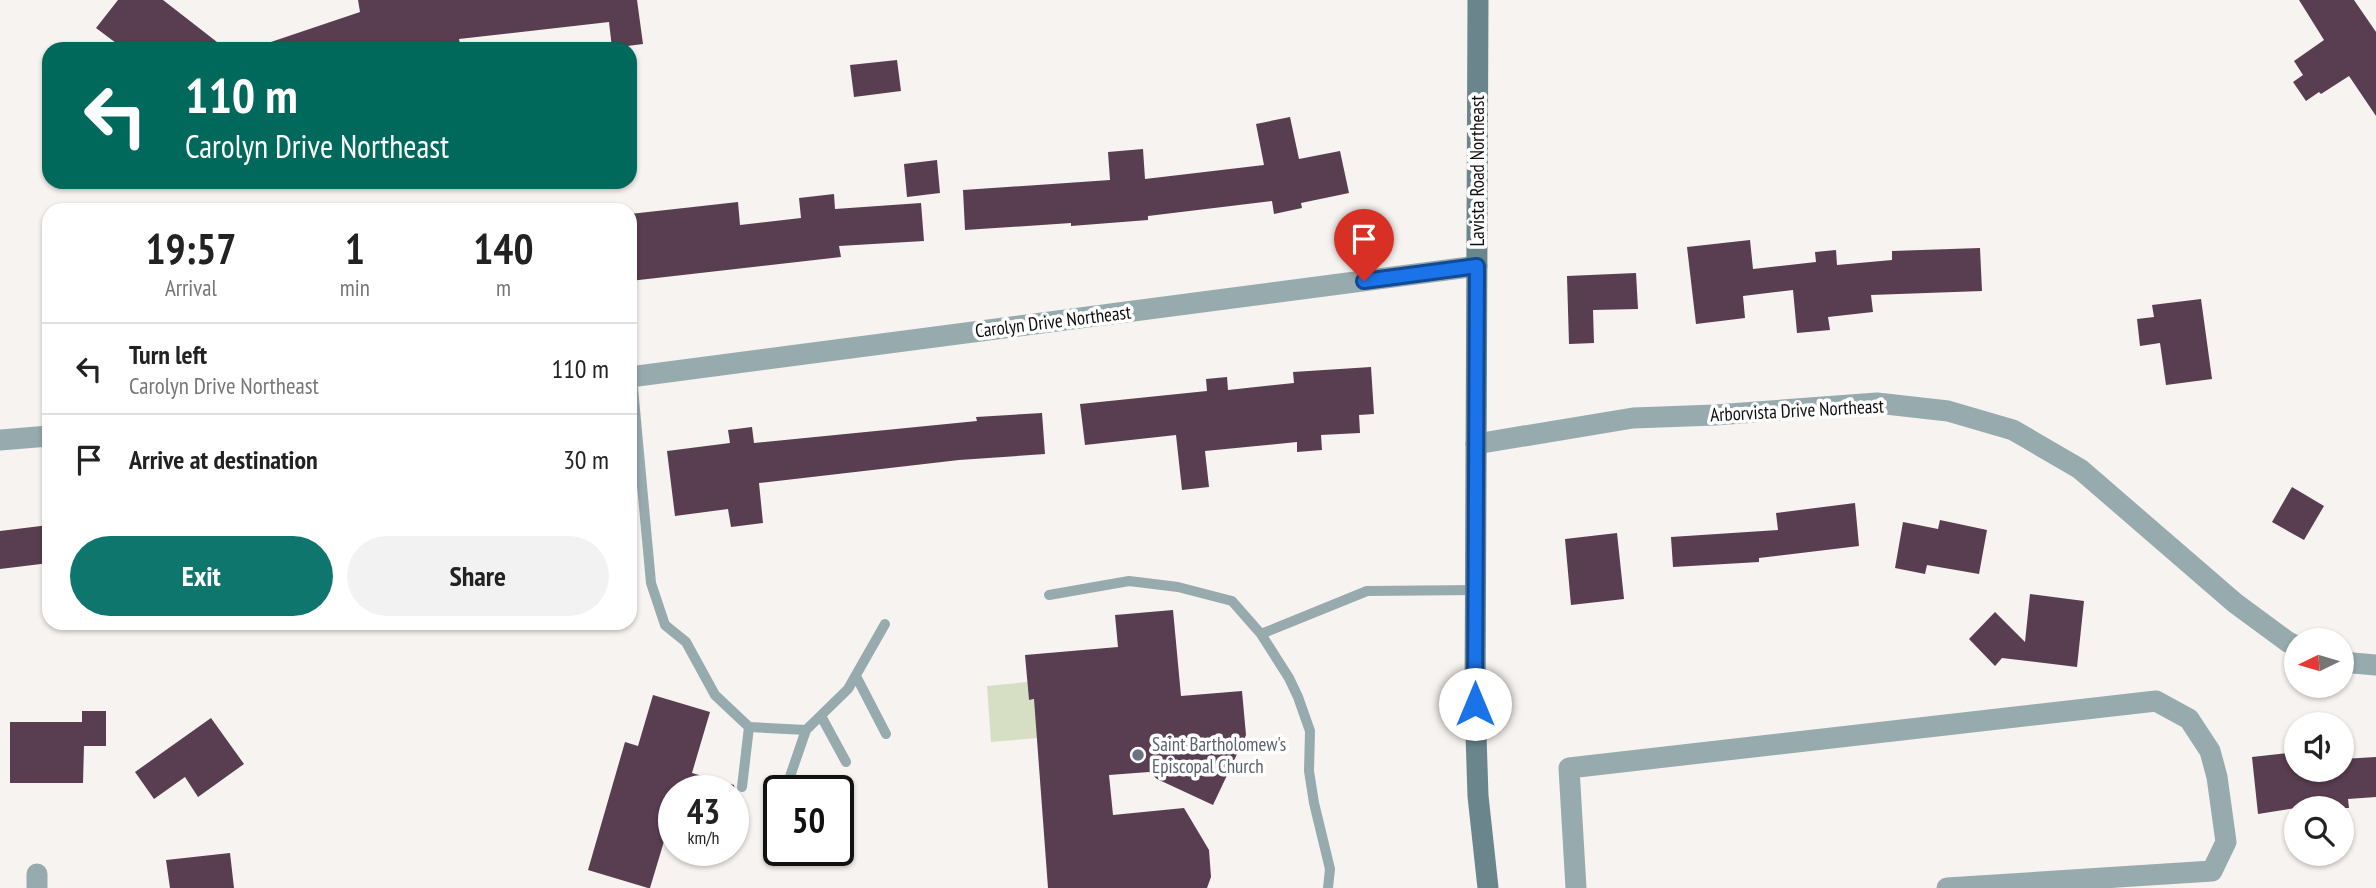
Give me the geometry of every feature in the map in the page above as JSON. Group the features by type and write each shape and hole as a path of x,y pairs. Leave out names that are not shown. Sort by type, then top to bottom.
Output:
{"main road":[{"name":"Lavista Road Northeast","path":"1478,0 1475,704 1478,796 1489,888"}],"street":[{"name":"Carolyn Drive Northeast","path":"637,376 1477,266"},
{"name":"Arborvista Drive Northeast","path":"1476,444 1633,418 1877,403 1948,411 2013,430 2080,470 2235,603 2284,640"},
{"path":"0,440 42,437"},
{"path":"2354,663 2376,665"},
{"path":"1576,888 1569,768 2157,701 2189,719 2210,751 2217,777 2226,842 2212,870 1947,888"}],"lane":[{"path":"637,439 651,583 665,625 686,642 715,695 749,727 806,730"},
{"path":"1049,595 1129,581 1178,587 1232,601 1261,634 1289,678 1310,731 1309,771 1314,803 1331,869 1328,888"},
{"path":"1261,634 1367,591 1476,590"},
{"path":"791,775 806,730 848,689 885,624"},
{"path":"856,676 886,734"},
{"path":"821,716 846,762"},
{"path":"743,775 749,727"}],"green space":[{"path":"1027,682 1029,700 1047,698 1038,738 991,742 987,686"}],"building":[{"path":"118,0 163,0 217,42 115,42 96,28"},
{"path":"358,0 637,0 643,44 611,42 609,22 459,39 460,42 271,42 360,12"},
{"path":"2299,0 2354,0 2376,32 2376,116 2349,76 2306,101 2293,82 2303,75 2294,61 2324,40"},
{"path":"897,60 901,91 854,97 850,65"},
{"path":"1290,117 1299,159 1340,151 1349,193 1301,203 1302,208 1274,214 1272,201 1148,216 1148,220 965,230 963,190 1110,180 1108,152 1143,149 1145,179 1264,165 1256,124"},
{"path":"937,160 940,193 907,197 904,164"},
{"path":"834,194 835,209 921,203 924,241 839,246 841,257 637,280 637,213 738,202 740,225 801,218 799,198"},
{"path":"1750,240 1753,269 1816,262 1815,252 1836,250 1837,265 1892,260 1892,251 1980,248 1982,291 1871,295 1873,312 1828,317 1830,330 1797,333 1793,290 1743,296 1745,318 1696,324 1687,247"},
{"path":"1636,273 1638,309 1593,310 1594,343 1569,344 1567,276"},
{"path":"2201,299 2212,379 2166,385 2160,343 2140,346 2137,319 2154,317 2152,305"},
{"path":"1371,367 1374,414 1359,415 1360,433 1321,435 1322,450 1297,452 1297,442 1205,451 1209,487 1182,490 1176,435 1085,445 1080,404 1207,391 1206,379 1227,377 1228,390 1294,383 1293,372"},
{"path":"1042,413 1045,454 959,460 759,483 763,523 731,527 728,509 675,516 667,451 730,443 728,430 752,427 754,443 977,421 976,417"},
{"path":"2292,487 2324,506 2304,540 2272,522"},
{"path":"1855,503 1859,546 1759,558 1759,562 1673,567 1671,537 1778,530 1776,513"},
{"path":"1940,520 1987,530 1979,574 1927,565 1925,574 1895,568 1903,522 1938,529"},
{"path":"42,526 42,564 0,569 0,531"},
{"path":"1617,533 1624,599 1571,605 1565,539"},
{"path":"2030,594 2084,601 2077,667 2002,658 1995,666 1969,639 1995,612 2025,642"},
{"name":"Saint Bartholomew's Episcopal Church","path":"1173,610 1181,696 1242,691 1246,735 1213,805 1157,779 1149,772 1109,775 1113,815 1184,808 1209,850 1211,877 1207,888 1048,888 1034,699 1029,700 1025,655 1118,647 1115,615"},
{"path":"653,695 710,712 692,773 699,775 658,775 658,861 650,888 588,870 625,742 638,746"},
{"path":"82,711 106,711 106,746 84,746 83,783 10,783 10,722 82,722"},
{"path":"211,718 244,764 198,797 185,777 154,799 135,772"},
{"path":"2284,753 2284,782 2354,782 2354,758 2376,757 2376,797 2284,796 2284,810 2258,814 2252,757"},
{"path":"230,853 234,888 170,888 166,860"}],"place":[{"name":"Saint Bartholomew's Episcopal Church","path":"1138,755"}],"route":[{"path":"1364,281 1477,266 1475,704"}]}
